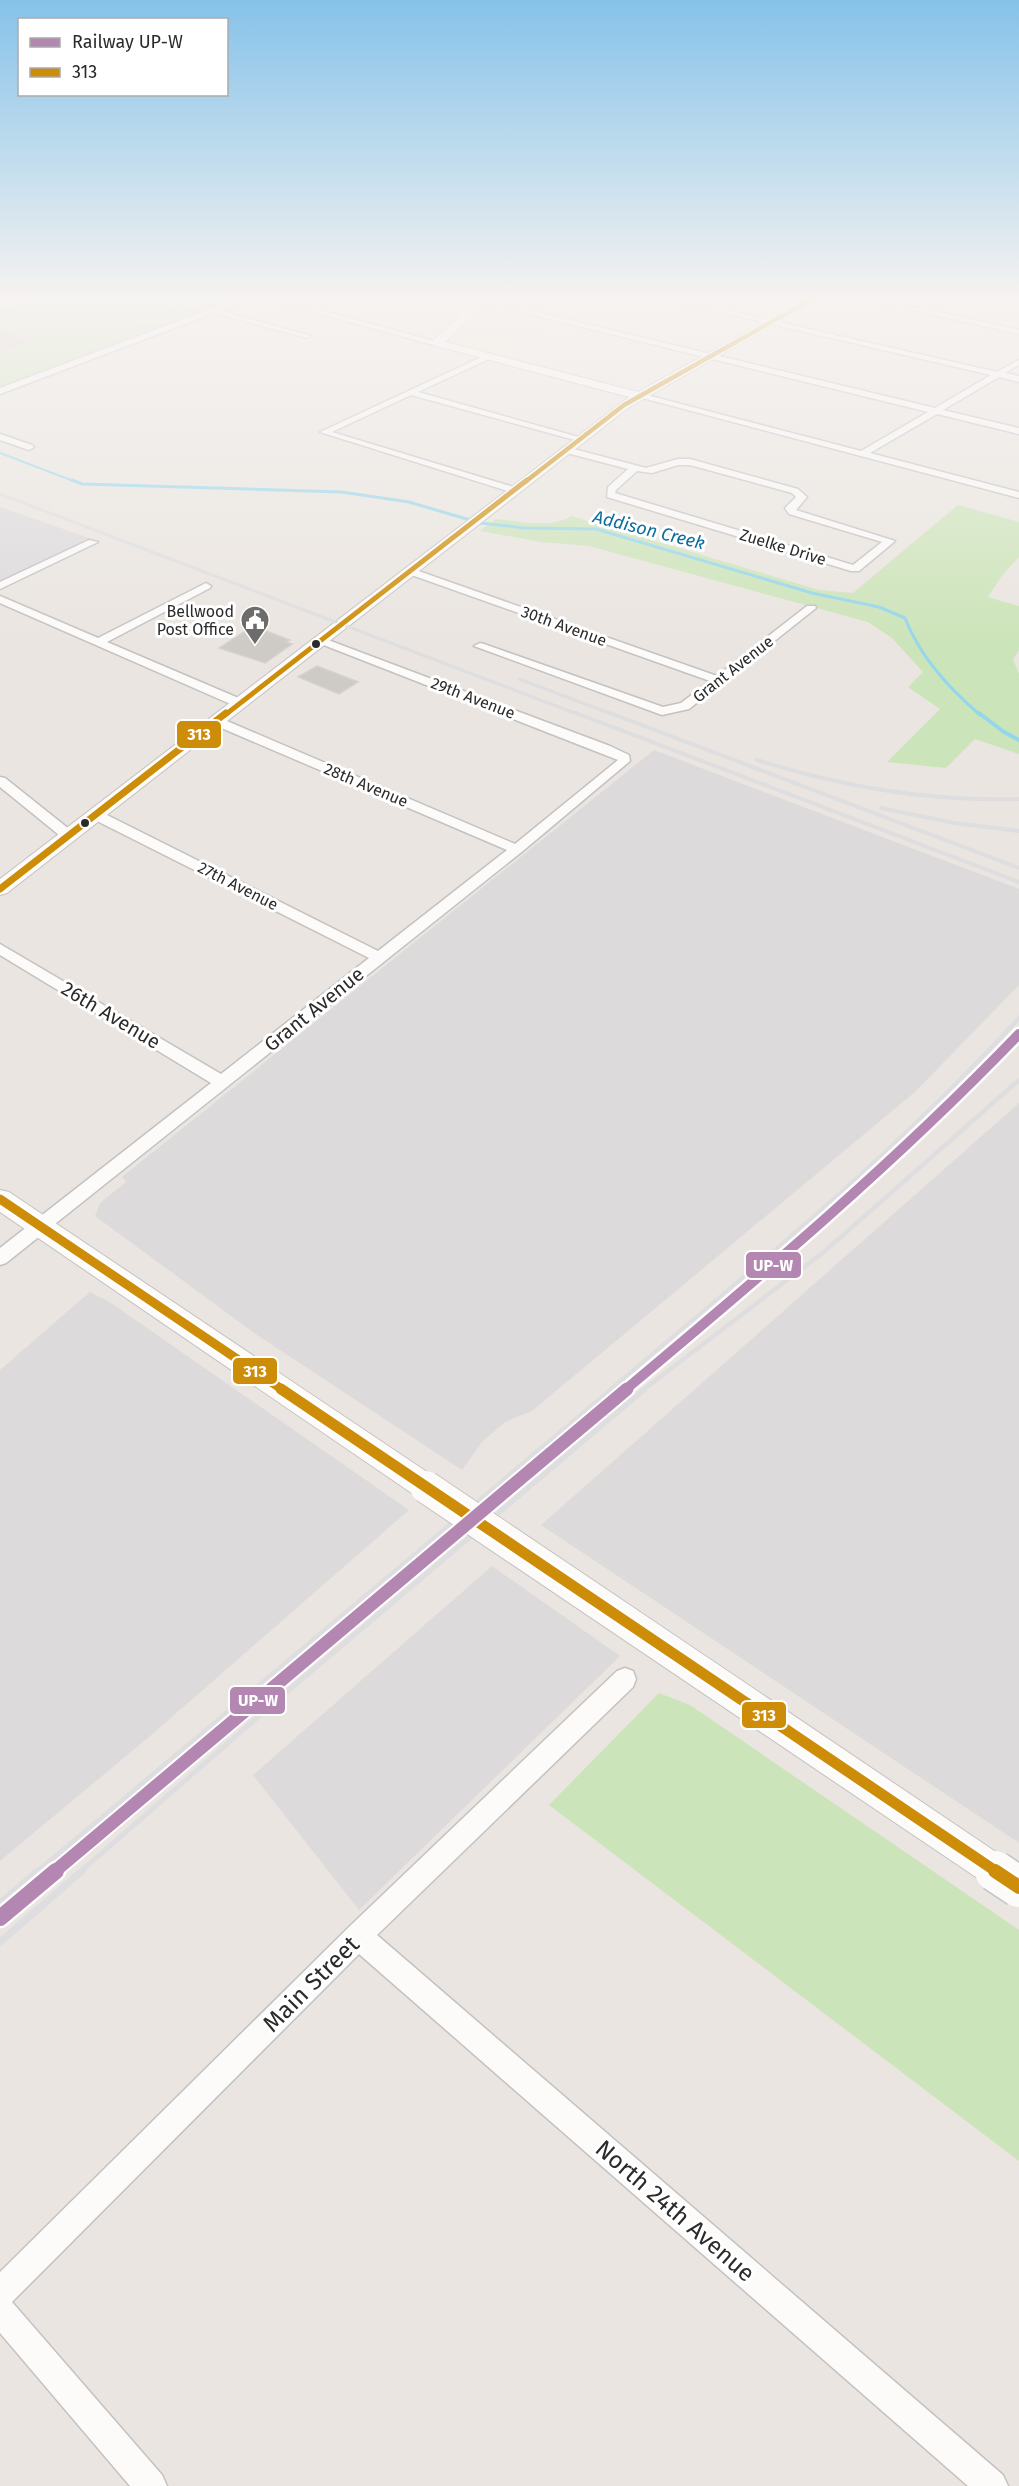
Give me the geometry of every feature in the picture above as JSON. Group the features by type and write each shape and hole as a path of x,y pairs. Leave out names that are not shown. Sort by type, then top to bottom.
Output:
{"main road":[{"path":"0,889 614,414"},
{"path":"0,1199 1019,1887"}],"street":[{"path":"363,414 324,432 514,490"},
{"path":"488,414 579,440"},
{"path":"708,414 1019,495"},
{"path":"862,454 930,414"},
{"path":"942,414 1019,431"},
{"path":"0,437 29,447"},
{"path":"566,450 634,469"},
{"name":"Zuelke Drive","path":"684,461 795,491 802,497 790,508 792,512 890,541 855,569 610,495 611,489 634,469 653,471 671,462 684,461"},
{"path":"0,585 93,542"},
{"name":"30th Avenue","path":"410,571 718,680"},
{"path":"98,642 206,586"},
{"path":"0,599 239,703"},
{"name":"Grant Avenue","path":"480,646 662,711 685,706 811,608"},
{"name":"29th Avenue","path":"320,640 606,748 625,758"},
{"name":"28th Avenue","path":"216,721 516,849"},
{"name":"Grant Avenue","path":"0,1258 621,765 625,758"},
{"path":"0,781 69,836"},
{"name":"27th Avenue","path":"96,815 380,957"},
{"name":"26th Avenue","path":"0,949 222,1082"},
{"name":"Main Street","path":"0,2293 358,1936 625,1679"},
{"name":"North 24th Avenue","path":"358,1936 992,2486"},
{"path":"0,2310 151,2486"}],"shaded area":[{"path":"0,507 92,539 0,582"},
{"path":"654,750 1019,889 1019,985 915,1092 532,1411 505,1422 482,1442 462,1470 257,1335 95,1216 100,1203 126,1182 122,1177"},
{"path":"1019,1103 1019,1843 541,1525"},
{"path":"90,1292 111,1303 409,1510 149,1737 0,1861 0,1370"},
{"path":"492,1566 620,1656 359,1910 253,1775"}],"green space":[{"path":"958,505 1019,522 1019,557 1001,577 988,597 1019,606 1019,650 1013,659 1019,674 1019,754 975,739 946,768 887,762 940,709 908,687 923,672 892,638 868,622 589,546 541,542 480,531 496,519 545,523 571,516 819,590 853,593"},
{"path":"659,1693 690,1705 1019,1930 1019,2161 549,1805"}],"building":[{"name":"Bellwood Post Office","path":"253,626 290,640 286,642 292,644 265,663 219,648"},
{"path":"317,666 358,682 339,694 298,677"}],"waterway":[{"name":"Addison Creek","path":"0,453 76,482"},
{"name":"Addison Creek","path":"72,480 82,484 342,492 409,502 480,523 525,528 596,529 812,593 879,607 905,618 919,646 936,671 980,715"},
{"name":"Addison Creek","path":"979,713 1019,740"}],"railway":[{"path":"0,494 580,715"},
{"path":"519,679 614,715"},
{"path":"576,713 1019,882"},
{"path":"610,713 1019,868"},
{"path":"757,760 821,778 886,791 952,798 1019,799"},
{"path":"881,808 954,823 1019,831"},
{"path":"610,1390 872,1165 1019,1018"},
{"path":"643,1390 825,1251 1019,1080"},
{"path":"37,1872 612,1389"},
{"path":"80,1872 282,1696 645,1389"},
{"path":"0,1903 38,1871"},
{"path":"0,1942 82,1871"}],"rail line":[{"name":"UP-W","path":"0,1918 815,1230 957,1099 1019,1034"}],"transit line":[{"name":"313","path":"0,889 612,414"},
{"name":"313","path":"0,1199 1019,1887"}],"place":[{"name":"Bellwood Post Office","path":"255,646"}]}
